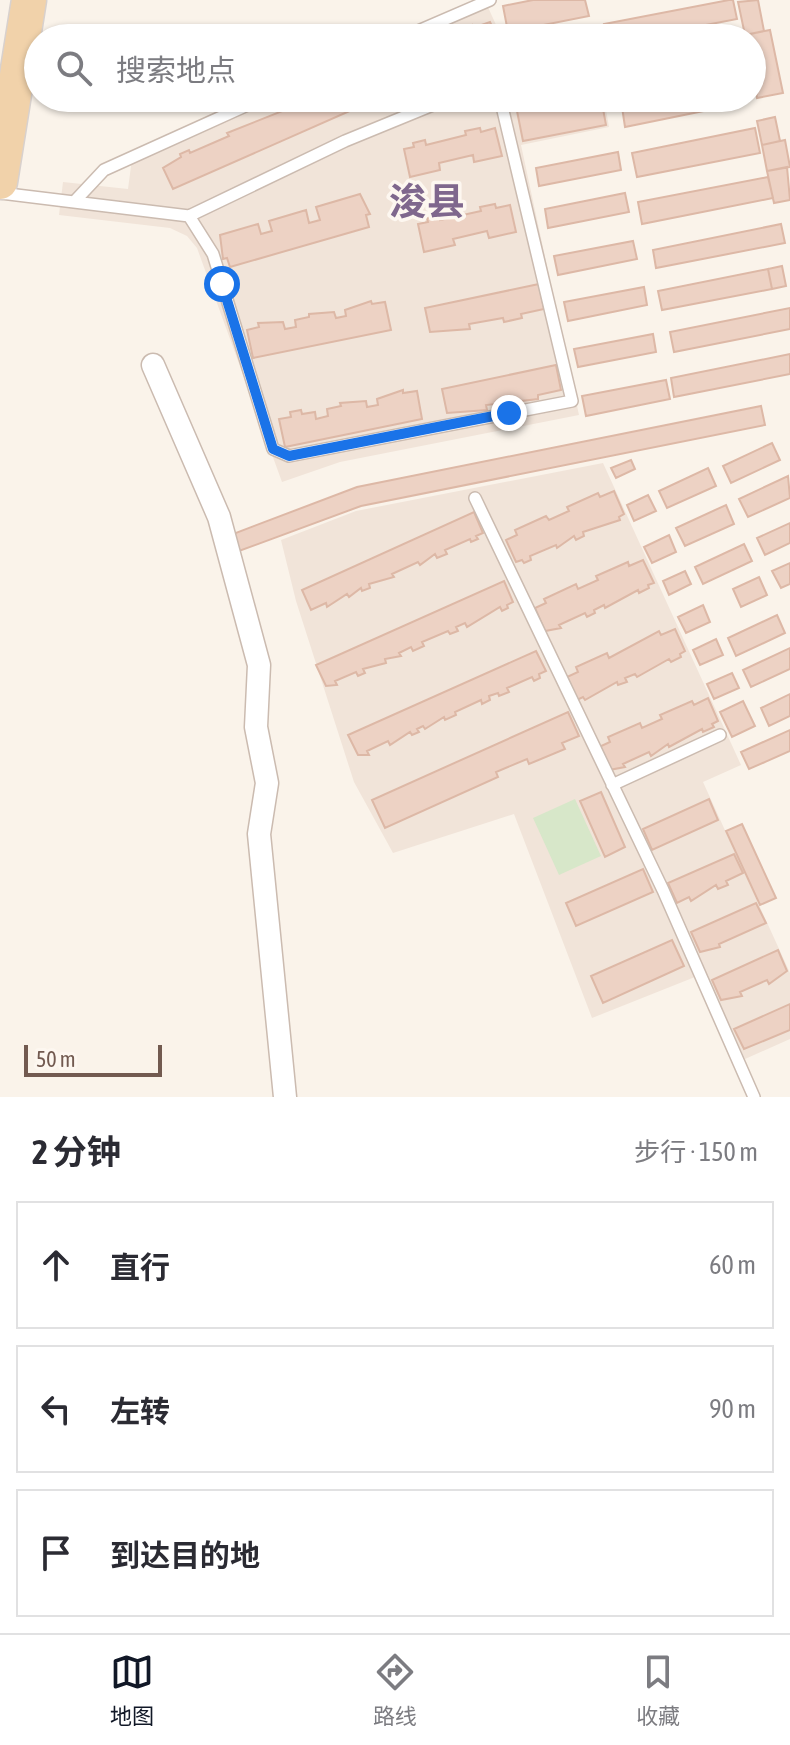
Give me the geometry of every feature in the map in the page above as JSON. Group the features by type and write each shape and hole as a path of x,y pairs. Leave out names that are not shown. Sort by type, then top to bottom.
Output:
{"main road":[{"path":"25,24 29,0"},
{"path":"0,182 24,31"}],"street":[{"path":"153,365 219,517 259,665 256,727 267,783 259,834 285,1097"}],"lane":[{"path":"434,24 490,0"},
{"path":"74,202 104,170 232,112"},
{"path":"0,193 189,216 345,141 416,112"},
{"path":"189,216 213,254 273,449 289,456 572,401 503,112"},
{"path":"475,498 612,785 754,1097"},
{"path":"612,785 720,735"}],"shaded area":[{"path":"487,5 496,24 444,24"},
{"path":"241,112 606,112 609,127 521,145 579,415 340,462 282,482 197,248 187,236 170,228 59,215 63,182 128,189 132,159"},
{"path":"603,463 741,765 703,782 790,973 790,1039 745,1059 705,973 592,1018 514,814 393,853 354,782 296,601 281,540 356,511"}],"green space":[{"path":"575,799 601,856 559,875 533,818"}],"building":[{"path":"533,0 585,0 589,16 548,24 506,24 503,6"},
{"path":"729,0 733,0 737,19 711,24 604,24"},
{"path":"758,0 763,24 743,24 738,2"},
{"path":"770,30 783,93 766,96 766,31"},
{"path":"280,112 347,112 173,189 163,168 181,157 180,154 189,150 190,153 229,136 227,133"},
{"path":"517,112 604,112 606,125 523,141"},
{"path":"623,112 699,112 625,127"},
{"path":"775,117 780,141 762,145 757,121"},
{"path":"480,128 481,132 495,128 502,156 474,162 473,155 439,163 440,170 410,177 404,149 414,147 413,143 425,140 426,145 466,135 465,131"},
{"path":"755,128 760,153 637,177 632,153"},
{"path":"785,140 790,167 767,171 762,145"},
{"path":"618,152 621,170 539,186 536,168"},
{"path":"787,167 790,200 774,203 767,171"},
{"path":"768,177 773,198 642,224 638,202"},
{"path":"625,193 629,212 548,228 545,209"},
{"path":"360,194 370,214 366,215 369,227 230,267 227,258 223,259 220,235 258,224 261,234 272,231 269,221 306,210 309,223 320,220 316,207"},
{"path":"495,204 496,208 510,205 516,232 489,238 487,231 453,239 455,245 424,252 418,224 428,222 427,218 440,216 440,220 481,211 480,207"},
{"path":"781,224 785,243 656,268 653,250"},
{"path":"633,241 637,259 558,275 554,256"},
{"path":"782,266 786,286 772,289 768,269"},
{"path":"768,269 772,289 662,310 658,291"},
{"path":"539,284 544,309 504,322 503,318 469,324 470,329 430,332 425,308"},
{"path":"644,287 647,305 568,321 564,302"},
{"path":"371,301 372,304 385,302 391,330 253,358 247,330 259,327 258,323 283,322 285,329 296,327 295,320 309,317 309,314 334,312 336,318 346,316 345,310"},
{"path":"790,308 790,329 674,352 670,332"},
{"path":"653,334 656,352 578,367 574,349"},
{"path":"790,354 790,374 674,397 671,378"},
{"path":"556,365 561,390 538,395 538,399 486,405 487,410 447,413 442,389"},
{"path":"666,380 670,399 586,416 582,396"},
{"path":"403,390 403,393 417,391 422,419 285,447 279,419 291,417 290,412 315,412 316,419 328,416 327,409 341,406 340,403 366,401 367,407 378,405 377,399"},
{"path":"761,406 765,425 361,506 239,551 233,534 357,487"},
{"path":"772,443 780,460 731,483 723,466"},
{"path":"631,460 635,469 616,478 611,468"},
{"path":"708,468 716,486 667,508 659,491"},
{"path":"788,476 790,498 748,517 739,499"},
{"path":"614,491 624,514 619,517 620,520 583,532 584,536 576,540 574,536 557,548 556,545 530,556 531,560 524,563 522,560 516,562 506,540 517,535 515,530 546,516 549,520 569,511 567,507 598,493 600,497"},
{"path":"648,495 656,511 634,521 627,505"},
{"path":"726,505 734,524 685,546 676,528"},
{"path":"474,512 483,533 476,536 478,539 471,542 470,539 445,550 447,554 437,558 435,554 420,565 418,562 392,574 394,577 369,584 370,588 362,591 361,588 349,597 347,594 327,607 326,603 311,610 302,590"},
{"path":"790,523 790,543 765,555 757,538"},
{"path":"669,535 676,552 652,563 644,547"},
{"path":"744,544 752,561 703,584 695,567"},
{"path":"643,560 654,583 648,585 649,588 639,593 638,590 605,608 604,605 587,617 585,613 559,625 561,628 545,631 535,608 546,603 544,599 576,584 578,589 598,580 596,576 628,562 629,566"},
{"path":"790,563 790,584 781,588 772,571"},
{"path":"685,571 691,584 669,595 663,581"},
{"path":"759,577 767,595 741,607 733,589"},
{"path":"504,581 513,602 507,605 508,608 502,611 500,607 467,627 465,623 456,627 458,631 450,634 448,631 422,642 424,646 413,651 411,647 399,653 401,656 385,659 386,663 363,669 365,673 358,676 356,672 335,681 337,685 326,686 316,665"},
{"path":"703,605 710,622 686,633 678,617"},
{"path":"777,615 785,633 736,656 728,638"},
{"path":"675,629 685,651 680,654 681,657 671,662 669,659 637,677 635,674 625,678 627,682 618,685 617,682 585,700 583,697 577,700 567,677 578,672 576,667 607,653 609,658 659,631 661,635"},
{"path":"716,639 723,655 700,665 693,650"},
{"path":"790,648 790,669 751,687 743,670"},
{"path":"536,651 546,671 539,674 540,678 534,681 532,677 507,688 509,692 489,696 490,700 482,704 481,700 445,720 444,717 425,729 423,726 417,729 419,732 412,735 410,732 390,745 388,741 367,751 369,755 358,755 348,735"},
{"path":"732,673 739,688 714,699 707,684"},
{"path":"790,694 790,716 769,726 761,708"},
{"path":"708,698 718,721 712,724 714,727 703,732 702,729 669,747 668,744 651,756 649,752 623,764 625,767 609,770 599,747 610,742 608,737 640,723 642,728 662,719 660,715 692,701 694,705"},
{"path":"743,701 755,726 732,737 720,712"},
{"path":"568,712 579,736 562,743 565,749 529,764 527,759 496,772 498,777 385,828 372,800"},
{"path":"790,730 790,751 749,769 741,752"},
{"path":"601,792 625,847 605,857 580,801"},
{"path":"709,799 718,820 652,850 643,829"},
{"path":"742,824 776,898 760,905 726,831"},
{"path":"734,854 743,873 726,881 728,885 718,889 716,885 691,901 689,897 677,903 668,883"},
{"path":"643,869 653,892 576,926 566,903"},
{"path":"756,903 766,923 719,944 720,947 700,952 691,932"},
{"path":"672,940 684,966 603,1003 591,976"},
{"path":"778,950 787,971 769,984 767,980 740,992 742,996 721,1000 712,980"},
{"path":"790,1004 790,1030 744,1049 734,1029"}],"district":[{"name":"浚县","path":"427,202"}],"route":[{"path":"222,284 273,449 289,456 509,413"}]}
